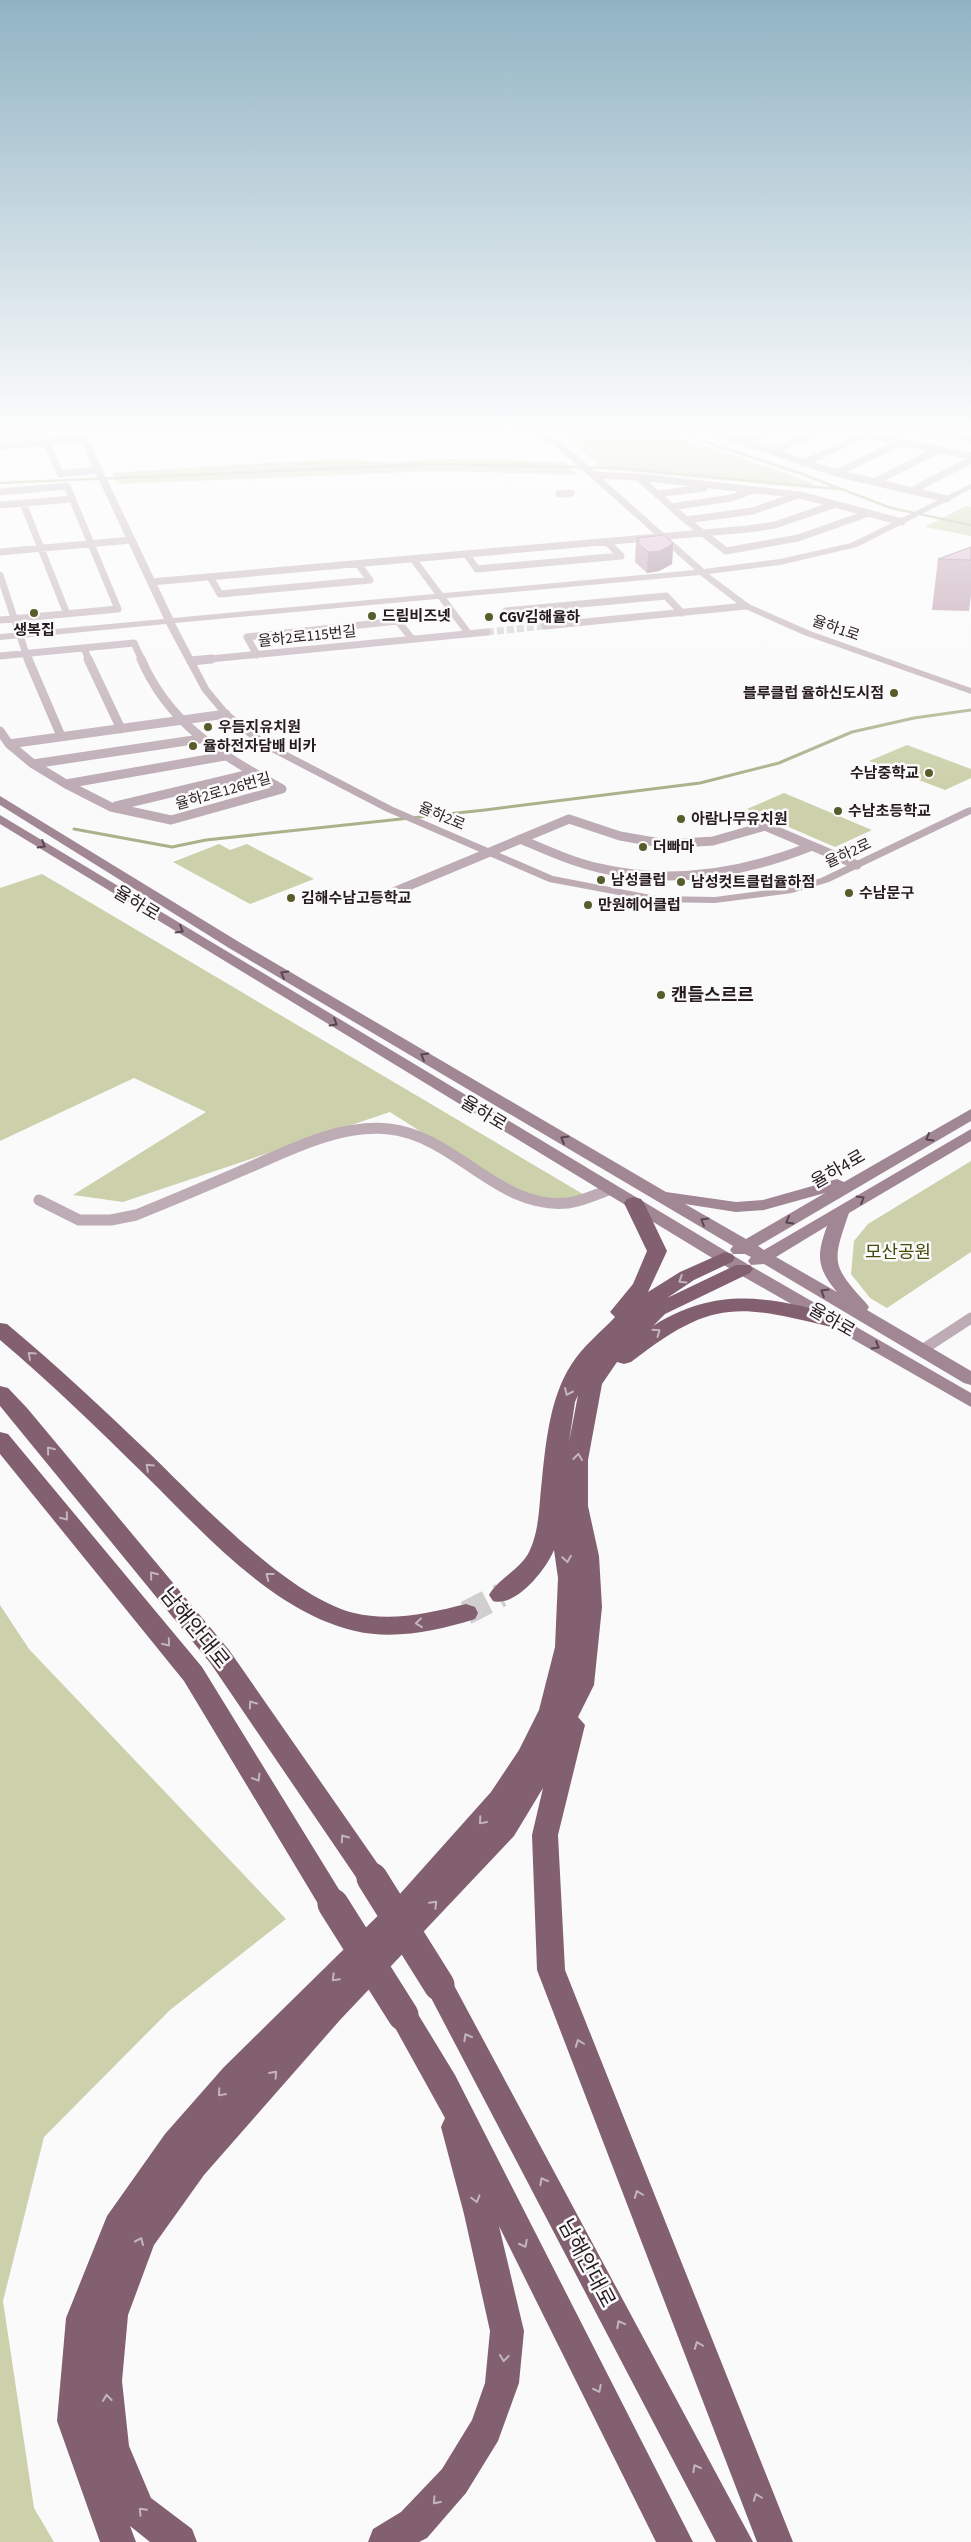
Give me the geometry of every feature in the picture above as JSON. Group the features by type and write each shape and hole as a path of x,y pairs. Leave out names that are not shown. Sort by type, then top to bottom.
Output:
{"highway":[{"path":"634,1203 657,1251 648,1276 628,1306 594,1335 585,1375 577,1460 577,1506 586,1556 590,1607 581,1685 545,1835 551,1970 774,2542"},
{"path":"501,1595 526,1574 541,1552 549,1526 553,1477 564,1402 625,1319 648,1301 687,1276 734,1263"},
{"path":"585,1375 664,1328 694,1314 721,1305 789,1308 836,1322"},
{"path":"0,1329 31,1354 128,1448 253,1562 311,1606 354,1622 391,1626 428,1622 466,1613"},
{"name":"남해안대로","path":"0,1393 26,1421 220,1657 372,1878 439,1985 735,2542"},
{"name":"남해안대로","path":"0,1439 193,1674 444,2084"},
{"path":"118,2542 74,2421 82,2318 118,2227 176,2144 202,2114 235,2077 415,1896 500,1800 529,1756 552,1710 567,1647 570,1578 553,1477"},
{"path":"179,2542 138,2510 112,2446 105,2381 112,2315 141,2236 193,2165 330,2011 504,1828 540,1770 581,1685"},
{"path":"386,2542 414,2525 454,2482 486,2429 502,2383 507,2331 480,2214 444,2084"},
{"path":"444,2084 675,2542"}],"main road":[{"name":"율하로","path":"0,800 234,944 971,1379"},
{"name":"율하로","path":"0,819 734,1263 971,1401"},
{"name":"율하4로","path":"734,1263 746,1246 971,1114"},
{"path":"734,1263 764,1256 971,1134"},
{"path":"657,1194 736,1207 764,1205 798,1197 871,1172"},
{"path":"842,1210 829,1251 828,1264 840,1285 870,1319"}],"street":[{"path":"0,552 70,546"},
{"path":"0,620 118,609 92,546"},
{"name":"율하2로","path":"134,546 205,689 226,714 264,744 389,809 549,879 631,896 676,900 715,900 792,890 825,880 857,866 971,810"},
{"path":"151,582 564,546"},
{"path":"466,554 477,569 621,556 611,546"},
{"name":"율하1로","path":"671,546 746,606 807,633 971,691"},
{"path":"718,546 726,552 771,546"},
{"path":"0,637 702,572 780,562 852,546"},
{"path":"40,548 67,614"},
{"path":"413,559 470,634"},
{"path":"210,577 220,594 370,580 358,564"},
{"path":"0,575 25,653 44,703 61,736"},
{"path":"506,611 666,596 682,613"},
{"path":"563,606 578,623"},
{"path":"545,626 746,606"},
{"path":"257,655 247,638 398,622 412,639"},
{"name":"율하2로115번길","path":"191,662 486,632"},
{"name":"율하2로126번길","path":"0,731 9,744 33,764 66,784 111,807 171,820 282,789 225,756 200,739 180,721 155,688 134,643 84,648"},
{"path":"0,656 84,648 100,690 121,729"},
{"path":"9,744 226,714"},
{"path":"33,764 200,739"},
{"name":"율하2로126번길","path":"66,784 225,756"},
{"name":"율하2로126번길","path":"111,807 254,773"},
{"path":"372,901 569,819 610,834 650,844 708,843 736,837 765,826 857,866"},
{"path":"520,839 568,859 602,868 671,876 714,874 754,868 782,860 812,846"},
{"path":"39,1200 79,1220 111,1220 136,1215 323,1136 357,1129 390,1129 417,1135 437,1144 524,1198 543,1203 568,1203 611,1189"},
{"path":"922,1350 971,1318"}],"green space":[{"path":"907,745 971,769 971,778 945,790 869,761"},
{"path":"784,793 872,830 835,847 747,809"},
{"path":"219,844 230,850 247,844 314,879 250,904 173,862"},
{"path":"42,874 588,1197 567,1203 524,1198 390,1112 123,1202 73,1195 206,1112 134,1078 0,1141 0,888"},
{"name":"모산공원","path":"971,1161 971,1252 887,1308 870,1298 851,1274 854,1241 868,1224"},
{"path":"0,1605 29,1649 286,1919 170,2010 44,2137 3,2301 34,2508 54,2542 0,2542"}],"building":[{"path":"641,546 670,546 660,551 648,552"},
{"path":"971,547 971,560 938,559"}],"waterway":[{"path":"74,829 172,847 206,840 485,810 700,783 779,763 852,732 914,718 971,710"}],"tunnel":[{"path":"487,632 545,626"},
{"path":"466,1613 501,1595"}],"place":[{"name":"생복집","path":"34,613"},
{"name":"드림비즈넷","path":"372,616"},
{"name":"CGV김해율하","path":"489,617"},
{"name":"블루클럽 율하신도시점","path":"894,693"},
{"name":"우듬지유치원","path":"208,727"},
{"name":"율하전자담배 비카","path":"193,746"},
{"name":"수남중학교","path":"929,773"},
{"name":"수남초등학교","path":"838,811"},
{"name":"아람나무유치원","path":"681,819"},
{"name":"더빠마","path":"643,847"},
{"name":"남성클럽","path":"601,880"},
{"name":"남성컷트클럽율하점","path":"681,882"},
{"name":"수남문구","path":"849,893"},
{"name":"김해수남고등학교","path":"291,898"},
{"name":"만원헤어클럽","path":"588,905"},
{"name":"캔들스르르","path":"661,995"}]}
